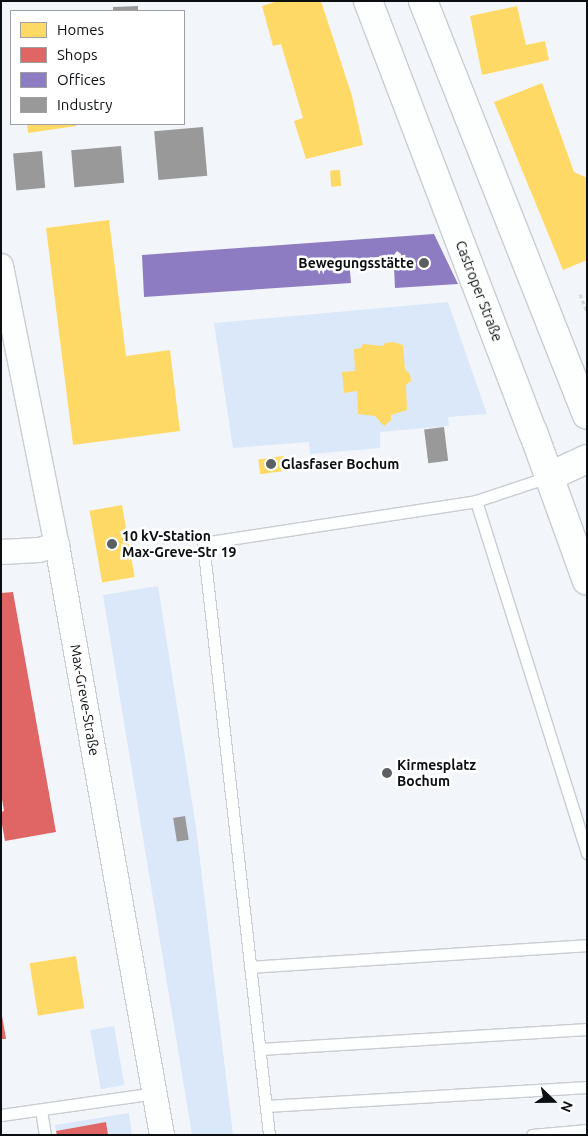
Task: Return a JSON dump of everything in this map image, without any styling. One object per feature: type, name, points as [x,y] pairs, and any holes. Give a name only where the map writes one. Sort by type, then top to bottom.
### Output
[{"type":"main road","name":"Castroper Straße","points":[[368,1],[587,581]]},
{"type":"main road","points":[[423,1],[587,415]]},
{"type":"main road","points":[[548,477],[587,459]]},
{"type":"street","name":"Max-Greve-Straße","points":[[1,266],[58,545],[162,1135]]},
{"type":"street","points":[[1,552],[39,550],[58,545]]},
{"type":"lane","points":[[269,1135],[202,543],[476,501],[548,477]]},
{"type":"lane","points":[[476,501],[587,853]]},
{"type":"lane","points":[[250,966],[587,945]]},
{"type":"lane","points":[[260,1049],[587,1029]]},
{"type":"lane","points":[[266,1106],[587,1087]]},
{"type":"lane","points":[[1,1115],[155,1093]]},
{"type":"lane","points":[[41,1110],[45,1135]]},
{"type":"lane","points":[[532,1135],[587,1130]]},
{"type":"path","points":[[580,294],[587,312]]},
{"type":"shaded area","points":[[448,302],[487,414],[448,417],[449,426],[380,432],[380,448],[310,454],[309,442],[233,448],[214,323]]},
{"type":"shaded area","points":[[158,586],[196,827],[233,1135],[192,1135],[103,595]]},
{"type":"shaded area","points":[[114,1026],[124,1085],[101,1089],[90,1030]]},
{"type":"shaded area","points":[[129,1113],[132,1135],[108,1135],[106,1122],[56,1131],[55,1125]]},
{"type":"building: Homes","points":[[278,1],[321,1],[352,96],[363,145],[306,159],[294,121],[303,118],[281,44],[273,46],[262,6]]},
{"type":"building: Homes","points":[[517,6],[526,45],[545,41],[549,60],[482,75],[470,16]]},
{"type":"building: Homes","points":[[542,83],[574,172],[587,178],[587,260],[563,270],[494,102]]},
{"type":"building: Homes","points":[[27,125],[76,125],[76,126],[28,133]]},
{"type":"building: Homes","points":[[340,170],[341,186],[331,187],[330,171]]},
{"type":"building: Homes","points":[[109,220],[126,356],[170,350],[180,431],[73,445],[46,228]]},
{"type":"building: Homes","points":[[393,342],[403,345],[405,370],[410,374],[411,381],[406,385],[407,410],[391,415],[391,420],[384,426],[375,416],[358,414],[357,391],[344,393],[342,372],[355,371],[354,349],[361,348],[363,344],[383,346],[385,343]]},
{"type":"building: Homes","name":"Glasfaser Bochum","points":[[283,456],[285,471],[260,474],[258,459]]},
{"type":"building: Homes","name":"10 kV-Station Max-Greve-Str 19","points":[[122,505],[135,577],[102,583],[90,511]]},
{"type":"building: Homes","points":[[76,956],[84,1008],[38,1016],[30,963]]},
{"type":"building: Shops","points":[[13,592],[56,832],[5,841],[1,819],[1,812],[4,811],[1,793],[1,593]]},
{"type":"building: Shops","points":[[1,1010],[6,1039],[1,1039]]},
{"type":"building: Shops","points":[[106,1122],[108,1135],[57,1135],[56,1131]]},
{"type":"building: Offices","points":[[434,234],[458,284],[395,288],[394,267],[400,267],[401,254],[397,251],[393,256],[349,259],[351,283],[144,297],[142,255]]},
{"type":"building: Industry","points":[[138,6],[138,10],[113,10],[113,7]]},
{"type":"building: Industry","points":[[203,127],[207,176],[158,180],[154,131]]},
{"type":"building: Industry","points":[[121,146],[124,183],[74,187],[71,150]]},
{"type":"building: Industry","points":[[42,151],[45,188],[16,190],[13,154]]},
{"type":"building: Industry","points":[[444,427],[448,461],[428,463],[424,429]]},
{"type":"building: Industry","points":[[185,816],[189,840],[177,842],[173,818]]},
{"type":"place","name":"Bewegungsstätte","points":[[424,263]]},
{"type":"place","name":"Glasfaser Bochum","points":[[271,464]]},
{"type":"place","name":"10 kV-Station Max-Greve-Str 19","points":[[112,544]]},
{"type":"place","name":"Kirmesplatz Bochum","points":[[387,773]]}]
